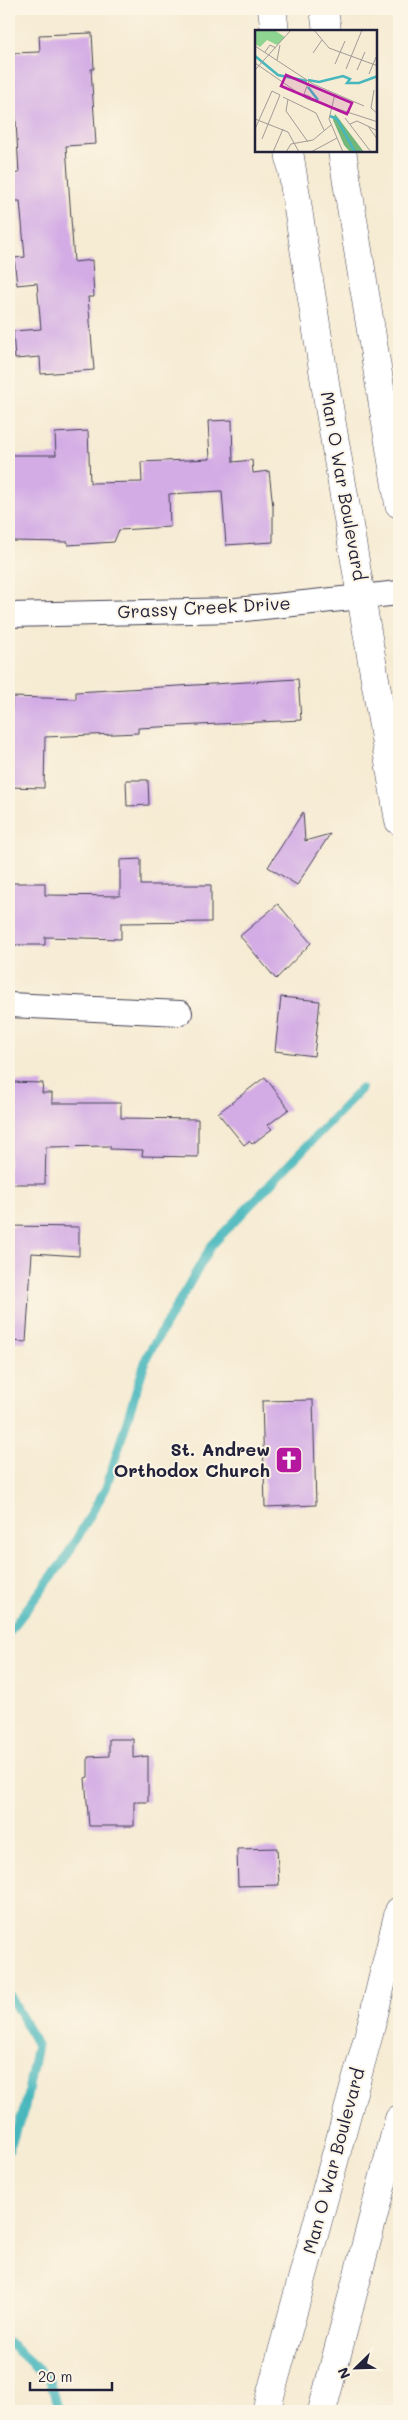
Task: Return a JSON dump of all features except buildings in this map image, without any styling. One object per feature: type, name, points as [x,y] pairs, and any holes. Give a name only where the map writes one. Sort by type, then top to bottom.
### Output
[{"type":"main road","points":[[272,9],[275,30]]},
{"type":"main road","points":[[324,9],[327,30]]},
{"type":"main road","name":"Man O War Boulevard","points":[[289,152],[326,390],[399,821]]},
{"type":"main road","points":[[342,152],[399,504]]},
{"type":"main road","name":"Man O War Boulevard","points":[[266,2411],[371,2026],[399,1911]]},
{"type":"main road","points":[[322,2411],[399,2118]]},
{"type":"street","name":"Grassy Creek Drive","points":[[9,615],[236,610],[399,592]]},
{"type":"street","points":[[9,1005],[180,1013]]},
{"type":"waterway","points":[[9,1632],[65,1559],[106,1488],[147,1356],[212,1245],[361,1089]]},
{"type":"waterway","points":[[9,1994],[37,2045],[25,2107],[9,2149]]},
{"type":"waterway","points":[[9,2343],[50,2380],[59,2411]]},
{"type":"place","name":"St. Andrew Orthodox Church","points":[[289,1460]]}]
